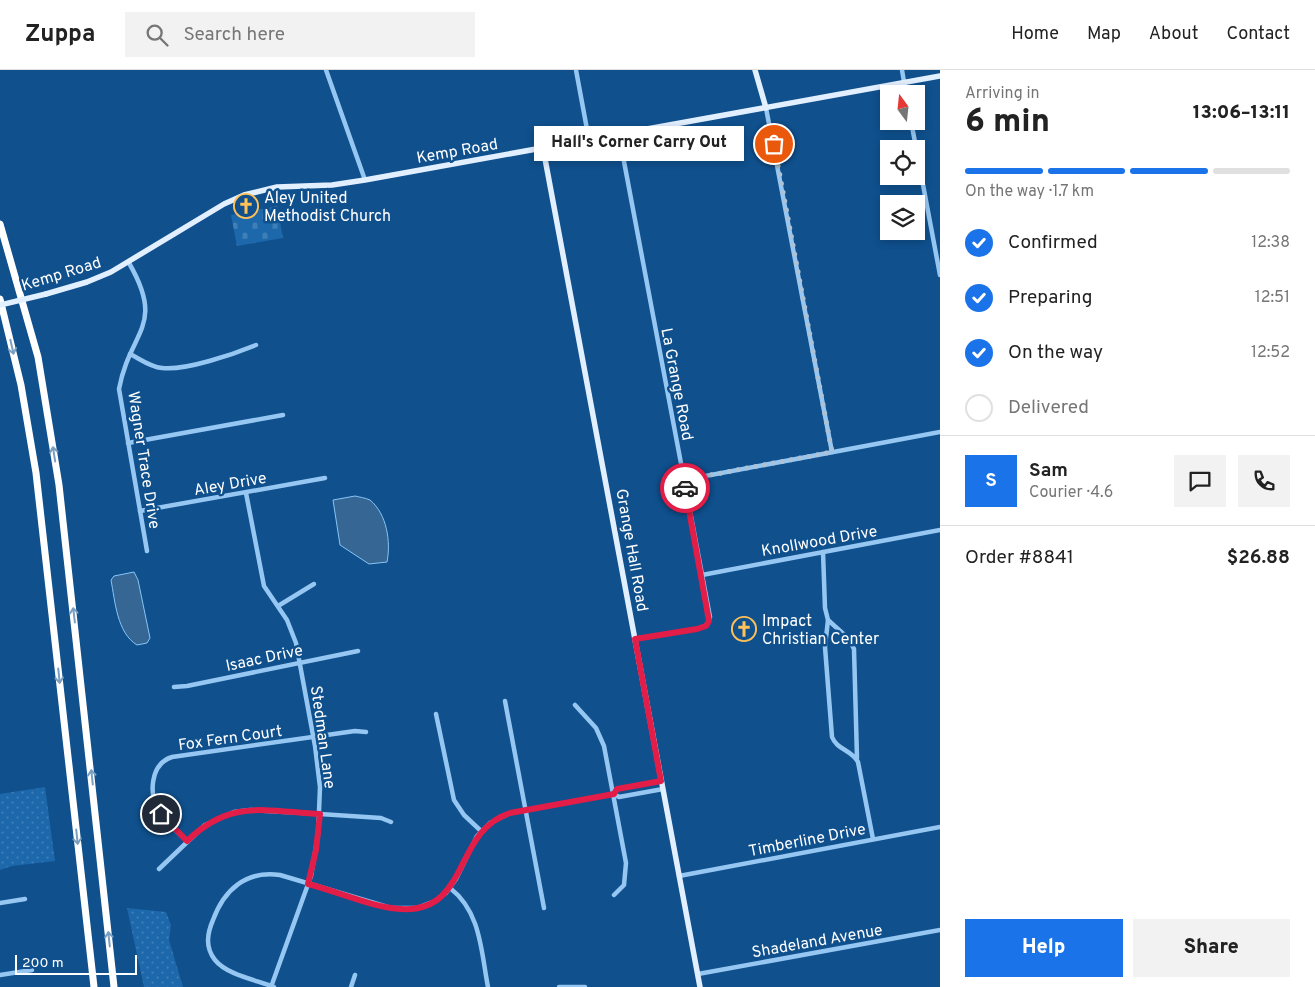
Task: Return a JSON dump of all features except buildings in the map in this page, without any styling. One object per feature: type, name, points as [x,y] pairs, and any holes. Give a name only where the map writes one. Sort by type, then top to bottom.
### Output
[{"type":"highway","points":[[0,224],[38,357],[59,485],[114,987]]},
{"type":"highway","points":[[0,299],[20,385],[36,472],[94,987]]},
{"type":"main road","points":[[755,70],[766,108]]},
{"type":"main road","name":"Kemp Road","points":[[0,305],[87,282],[129,263],[224,204],[244,195],[277,187],[332,185],[365,180],[940,76]]},
{"type":"main road","name":"Grange Hall Road","points":[[543,148],[700,987]]},
{"type":"street","points":[[326,70],[365,180]]},
{"type":"street","points":[[576,70],[590,140]]},
{"type":"street","points":[[902,70],[904,83]]},
{"type":"street","points":[[766,108],[832,452]]},
{"type":"street","points":[[913,130],[940,275]]},
{"type":"street","name":"La Grange Road","points":[[619,135],[710,617],[707,624],[697,629],[635,639]]},
{"type":"street","name":"Wagner Trace Drive","points":[[129,263],[143,290],[146,312],[140,335],[122,373],[119,389],[148,551]]},
{"type":"street","points":[[130,354],[154,366],[170,369],[229,357],[256,345]]},
{"type":"street","points":[[128,443],[283,415]]},
{"type":"street","points":[[684,480],[940,432]]},
{"type":"street","name":"Aley Drive","points":[[140,511],[325,478]]},
{"type":"street","name":"Stedman Lane","points":[[246,493],[264,586],[293,632],[314,738],[319,777],[320,814],[316,850],[308,884],[272,987]]},
{"type":"street","name":"Knollwood Drive","points":[[702,574],[940,530]]},
{"type":"street","points":[[823,552],[825,608],[828,620],[824,647],[832,737],[835,744],[854,756],[858,762]]},
{"type":"street","points":[[278,606],[314,584]]},
{"type":"street","points":[[828,620],[849,639],[853,646],[858,762],[873,839]]},
{"type":"street","name":"Isaac Drive","points":[[174,687],[187,686],[358,651]]},
{"type":"street","points":[[505,701],[544,908]]},
{"type":"street","points":[[575,705],[596,728],[603,741],[614,794],[626,866],[624,885],[614,895]]},
{"type":"street","points":[[436,714],[454,800],[464,815],[481,831]]},
{"type":"street","name":"Fox Fern Court","points":[[187,841],[161,814],[157,806],[153,776],[162,762],[172,758],[355,731],[366,732]]},
{"type":"street","points":[[614,794],[617,789],[661,781]]},
{"type":"street","points":[[272,987],[219,964],[209,948],[210,928],[224,896],[236,885],[250,877],[272,874],[403,910],[427,905],[450,888],[481,831],[500,817],[526,810],[614,794],[618,797],[663,789]]},
{"type":"street","points":[[158,868],[209,822],[234,812],[250,810],[320,814],[381,818],[391,822]]},
{"type":"street","name":"Timberline Drive","points":[[678,876],[940,828]]},
{"type":"street","points":[[450,888],[465,901],[475,918],[488,987]]},
{"type":"street","points":[[0,903],[25,898]]},
{"type":"street","name":"Shadeland Avenue","points":[[698,974],[940,930]]},
{"type":"street","points":[[0,975],[32,970]]},
{"type":"street","points":[[350,987],[355,975]]},
{"type":"street","points":[[559,987],[585,987]]},
{"type":"green space","points":[[277,206],[283,238],[237,246],[231,215]]},
{"type":"green space","points":[[45,787],[55,861],[12,866],[0,870],[0,794]]},
{"type":"green space","points":[[127,908],[166,912],[171,925],[169,940],[183,987],[144,987]]},
{"type":"shaded area","points":[[355,496],[370,500],[384,520],[388,537],[387,562],[369,564],[340,545],[333,500]]},
{"type":"shaded area","points":[[134,572],[138,580],[150,638],[147,643],[137,645],[130,640],[121,625],[111,580],[114,576]]},
{"type":"way so far","points":[[685,488],[684,480],[832,452],[774,144]]},
{"type":"place","name":"Hall's Corner Carry Out","points":[[774,144]]},
{"type":"place","name":"Aley United Methodist Church","points":[[246,206]]},
{"type":"place","name":"Impact Christian Center","points":[[744,629]]},
{"type":"route","points":[[161,814],[187,841],[209,822],[234,812],[250,810],[320,814],[316,850],[308,884],[403,910],[427,905],[446,893],[456,879],[477,836],[485,827],[500,817],[510,813],[614,794],[617,789],[661,781],[635,639],[697,629],[706,626],[709,621],[710,617],[685,488]]}]
